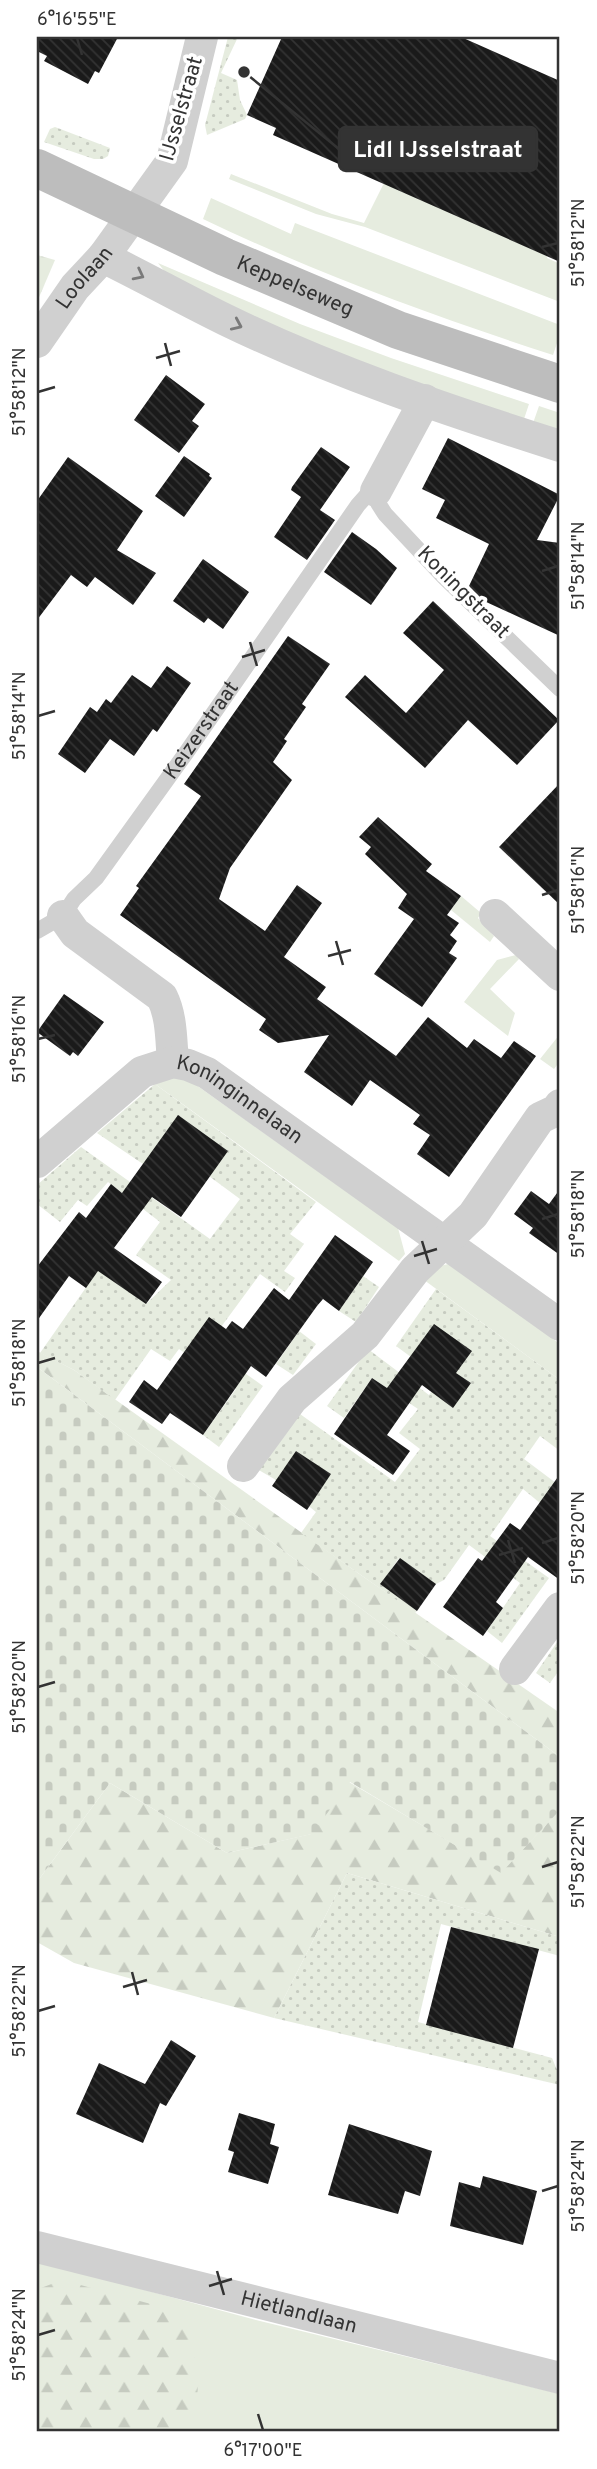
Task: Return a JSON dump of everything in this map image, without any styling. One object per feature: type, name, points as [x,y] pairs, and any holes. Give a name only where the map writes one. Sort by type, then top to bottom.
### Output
[{"type":"main road","name":"Keppelseweg","points":[[37,168],[279,281],[398,330],[560,384]]},
{"type":"street","name":"IJsselstraat","points":[[134,214],[172,161],[202,37]]},
{"type":"street","name":"Loolaan","points":[[37,342],[75,287],[103,257],[134,214]]},
{"type":"street","points":[[103,257],[227,320],[363,378],[560,446]]},
{"type":"street","name":"Keizerstraat","points":[[376,491],[425,400]]},
{"type":"street","points":[[495,915],[560,975]]},
{"type":"street","name":"Keizerstraat","points":[[50,923],[75,933],[155,989],[167,1007],[173,1062]]},
{"type":"street","name":"Koninginnelaan","points":[[37,1162],[142,1072],[173,1062],[188,1065],[207,1073],[560,1325]]},
{"type":"street","points":[[243,1466],[292,1399],[365,1335],[415,1270],[473,1214],[540,1118],[557,1110],[560,1105]]},
{"type":"street","points":[[515,1669],[560,1608]]},
{"type":"street","name":"Hietlandlaan","points":[[37,2247],[560,2378]]},
{"type":"lane","name":"Koningstraat","points":[[376,491],[378,503],[385,514],[444,578],[560,689]]},
{"type":"lane","name":"Keizerstraat","points":[[50,923],[96,878],[358,505],[366,496],[376,491]]},
{"type":"green space","points":[[228,37],[238,37],[221,73],[237,80],[240,100],[247,115],[245,119],[207,135],[205,125]]},
{"type":"green space","points":[[55,127],[110,148],[108,156],[94,159],[44,142],[50,129]]},
{"type":"green space","points":[[231,174],[332,214],[364,223],[384,183],[560,264],[560,302],[365,227],[316,214],[229,179]]},
{"type":"green space","points":[[211,198],[291,234],[295,223],[560,325],[553,355],[375,293],[246,239],[203,219]]},
{"type":"green space","points":[[37,255],[55,260],[37,302]]},
{"type":"green space","points":[[158,263],[300,324],[529,404],[523,422],[370,367],[231,308],[165,272]]},
{"type":"green space","points":[[539,406],[560,413],[560,435],[532,426]]},
{"type":"green space","points":[[461,896],[481,913],[478,918],[494,936],[490,942],[451,910]]},
{"type":"green space","points":[[516,955],[519,959],[490,989],[515,1013],[508,1036],[464,1002],[497,960]]},
{"type":"green space","points":[[560,1034],[560,1061],[554,1069],[540,1059]]},
{"type":"green space","points":[[174,1076],[192,1082],[398,1228],[405,1254],[399,1261],[155,1084]]},
{"type":"green space","points":[[155,1084],[316,1202],[290,1234],[304,1244],[284,1271],[295,1278],[285,1292],[260,1274],[207,1346],[263,1386],[219,1447],[203,1435],[236,1389],[179,1349],[170,1361],[151,1349],[115,1400],[74,1370],[40,1353],[99,1269],[146,1304],[171,1280],[136,1255],[160,1222],[108,1182],[87,1206],[78,1200],[60,1222],[37,1204],[37,1185],[81,1147],[210,1239],[240,1199],[198,1168],[143,1164],[97,1133]]},
{"type":"green space","points":[[448,1264],[560,1344],[560,1380],[420,1277],[424,1270]]},
{"type":"green space","points":[[363,1276],[379,1287],[356,1322],[339,1311]]},
{"type":"green space","points":[[436,1289],[560,1380],[560,1451],[540,1436],[524,1459],[560,1486],[560,1558],[540,1503],[523,1489],[490,1536],[549,1578],[502,1643],[487,1631],[520,1583],[469,1545],[444,1580],[436,1584],[399,1558],[381,1584],[417,1611],[415,1613],[301,1533],[316,1512],[276,1480],[257,1469],[300,1414],[395,1482],[420,1449],[399,1433],[418,1409],[372,1378],[344,1418],[327,1406],[368,1349],[429,1395],[441,1379],[396,1346]]},
{"type":"green space","points":[[299,1331],[316,1344],[293,1375],[276,1364]]},
{"type":"green space","points":[[37,1351],[74,1370],[560,1713],[560,1757],[37,1367]]},
{"type":"green space","points":[[37,1367],[560,1757],[560,1810],[501,1873],[350,1782],[312,1834],[227,1853],[110,1783],[37,1882]]},
{"type":"green space","points":[[560,1638],[560,1669],[550,1683],[536,1673]]},
{"type":"green space","points":[[349,1782],[501,1872],[560,1810],[560,1937],[347,1873],[274,2018],[74,1963],[37,1942],[37,1882],[110,1783],[227,1853],[311,1834]]},
{"type":"green space","points":[[347,1873],[560,1937],[560,1956],[441,1924],[418,2022],[552,2058],[560,2077],[560,2085],[274,2018]]},
{"type":"green space","points":[[37,2261],[260,2321],[560,2394],[560,2432],[37,2432]]},
{"type":"green space","points":[[62,2280],[173,2310],[189,2326],[199,2378],[191,2432],[37,2432],[37,2293],[41,2288]]},
{"type":"building","points":[[37,37],[118,37],[99,73],[95,71],[88,84],[44,61],[47,56],[37,51]]},
{"type":"building","points":[[282,37],[461,37],[560,81],[560,262],[273,135],[276,128],[247,115]]},
{"type":"building","points":[[166,375],[205,404],[192,421],[199,426],[179,453],[134,420]]},
{"type":"building","points":[[448,438],[560,495],[537,540],[560,543],[560,636],[484,601],[469,586],[489,544],[436,518],[445,500],[422,489]]},
{"type":"building","points":[[321,447],[350,467],[320,510],[335,520],[307,560],[274,537],[301,497],[291,490],[292,487]]},
{"type":"building","points":[[184,456],[212,478],[184,517],[155,496]]},
{"type":"building","points":[[68,457],[143,511],[117,550],[156,573],[133,605],[95,577],[87,587],[71,575],[37,620],[37,501]]},
{"type":"building","points":[[352,532],[397,568],[371,605],[324,572]]},
{"type":"building","points":[[203,559],[249,592],[223,629],[208,618],[204,623],[173,601]]},
{"type":"building","points":[[433,601],[559,720],[517,765],[468,720],[425,768],[345,697],[365,675],[406,713],[444,670],[403,633]]},
{"type":"building","points":[[288,636],[330,664],[302,704],[306,707],[284,739],[287,741],[273,762],[292,780],[230,868],[219,899],[265,931],[297,885],[322,903],[284,957],[326,987],[317,999],[396,1056],[428,1017],[467,1048],[474,1039],[501,1058],[514,1041],[536,1056],[449,1177],[417,1154],[430,1135],[413,1124],[420,1115],[370,1080],[352,1106],[304,1072],[329,1035],[278,1043],[259,1030],[266,1019],[120,915],[139,888],[136,886],[201,796],[184,784]]},
{"type":"building","points":[[167,666],[191,683],[157,732],[153,729],[134,756],[110,739],[85,773],[58,754],[90,707],[97,712],[106,699],[111,703],[132,675],[151,688]]},
{"type":"building","points":[[560,783],[560,905],[499,847]]},
{"type":"building","points":[[378,817],[432,864],[426,871],[461,896],[447,915],[459,923],[450,935],[457,941],[449,953],[457,958],[422,1007],[374,974],[414,919],[398,908],[407,894],[365,854],[371,847],[359,837]]},
{"type":"building","points":[[64,994],[104,1022],[78,1056],[73,1052],[70,1056],[37,1032]]},
{"type":"building","points":[[178,1115],[228,1151],[181,1217],[152,1197],[114,1248],[162,1282],[146,1304],[98,1271],[86,1288],[69,1276],[37,1321],[37,1267],[79,1212],[86,1218],[111,1184],[122,1193]]},
{"type":"building","points":[[560,1189],[560,1255],[529,1233],[533,1228],[514,1214],[531,1191],[549,1204]]},
{"type":"building","points":[[335,1235],[373,1262],[339,1311],[323,1299],[266,1377],[251,1366],[203,1435],[170,1413],[162,1424],[129,1402],[144,1380],[157,1390],[209,1317],[226,1329],[232,1321],[243,1329],[274,1288],[289,1300]]},
{"type":"building","points":[[434,1324],[472,1351],[456,1373],[471,1383],[453,1408],[422,1385],[387,1435],[410,1451],[393,1475],[334,1434],[372,1378],[387,1388]]},
{"type":"building","points":[[296,1451],[331,1474],[307,1510],[272,1486]]},
{"type":"building","points":[[560,1474],[560,1580],[528,1557],[496,1602],[503,1608],[483,1636],[443,1607],[478,1558],[482,1561],[510,1523],[520,1530]]},
{"type":"building","points":[[400,1558],[436,1584],[417,1611],[380,1584]]},
{"type":"building","points":[[451,1927],[539,1949],[513,2048],[426,2025]]},
{"type":"building","points":[[171,2040],[196,2056],[166,2106],[160,2103],[143,2143],[76,2114],[99,2063],[145,2084]]},
{"type":"building","points":[[239,2113],[275,2124],[270,2144],[279,2147],[268,2184],[228,2172],[234,2152],[228,2150]]},
{"type":"building","points":[[349,2124],[432,2151],[420,2196],[405,2191],[398,2214],[328,2195]]},
{"type":"building","points":[[483,2176],[537,2191],[523,2245],[450,2226],[459,2182],[480,2188]]},
{"type":"place","name":"Lidl IJsselstraat","points":[[244,72]]}]
